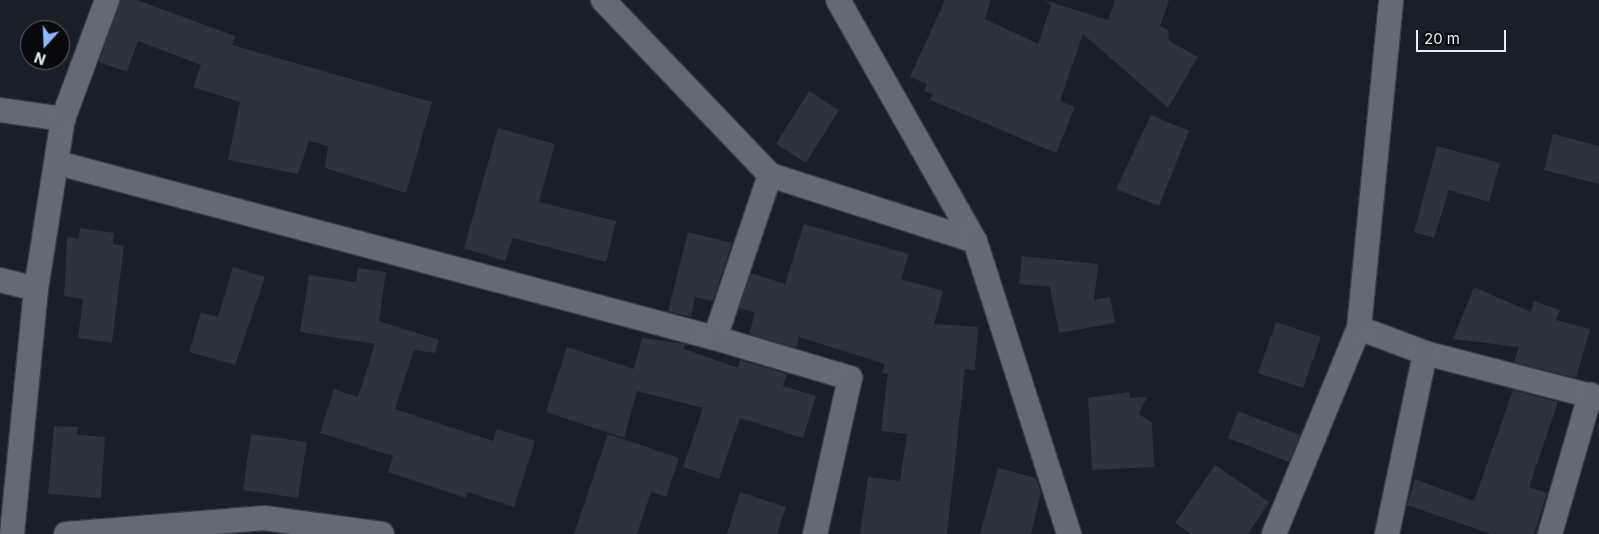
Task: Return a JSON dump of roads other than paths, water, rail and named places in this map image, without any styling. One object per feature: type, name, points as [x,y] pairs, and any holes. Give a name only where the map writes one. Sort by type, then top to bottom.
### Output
[{"type":"street","points":[[12,534],[36,289],[58,163],[63,119],[107,0]]},
{"type":"street","points":[[603,0],[770,175],[975,241]]},
{"type":"street","points":[[838,0],[975,241],[1069,534]]},
{"type":"street","points":[[1274,534],[1359,328],[1391,0]]},
{"type":"street","points":[[0,110],[63,119]]},
{"type":"street","points":[[58,163],[715,338],[850,378],[815,534]]},
{"type":"street","points":[[715,338],[770,175]]},
{"type":"street","points":[[0,280],[36,289]]},
{"type":"street","points":[[1359,328],[1425,353],[1594,397],[1550,534]]},
{"type":"street","points":[[1388,534],[1425,353]]},
{"type":"street","points":[[66,534],[264,518],[382,534]]}]
